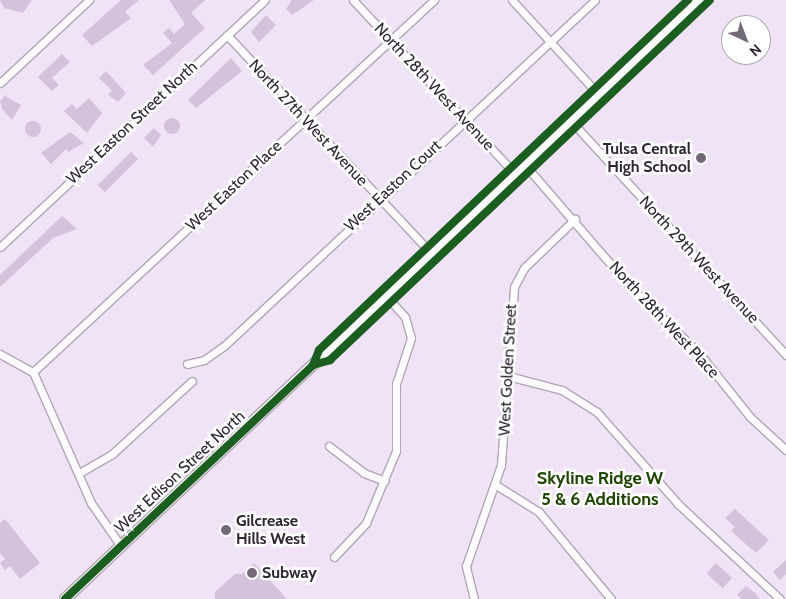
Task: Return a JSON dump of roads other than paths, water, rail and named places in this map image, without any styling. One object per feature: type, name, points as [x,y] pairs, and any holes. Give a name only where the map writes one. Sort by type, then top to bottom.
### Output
[{"type":"main road","name":"West Edison Street North","points":[[65,599],[699,0]]},
{"type":"street","points":[[0,83],[89,0]]},
{"type":"street","name":"West Easton Street North","points":[[0,247],[265,0]]},
{"type":"street","name":"North 28th West Avenue","points":[[353,0],[515,174]]},
{"type":"street","name":"West Easton Place","points":[[33,372],[434,0]]},
{"type":"street","points":[[512,0],[599,95]]},
{"type":"street","name":"West Easton Court","points":[[187,364],[204,360],[224,346],[549,40],[595,0]]},
{"type":"street","name":"North 27th West Avenue","points":[[227,35],[304,120],[431,253]]},
{"type":"street","name":"North 29th West Avenue","points":[[571,121],[786,355]]},
{"type":"street","name":"North 28th West Place","points":[[524,165],[574,219],[638,295],[699,353],[750,416],[786,450]]},
{"type":"street","name":"West Golden Street","points":[[474,599],[467,577],[468,556],[496,485],[503,453],[514,288],[524,268],[574,219]]},
{"type":"street","points":[[334,557],[366,522],[386,481],[398,438],[396,384],[411,338],[409,324],[386,296]]},
{"type":"street","points":[[0,354],[33,372],[81,472],[91,503],[121,546]]},
{"type":"street","points":[[508,376],[547,384],[590,406],[678,504],[780,599]]},
{"type":"street","points":[[81,472],[112,454],[192,381]]},
{"type":"street","points":[[329,446],[364,473],[386,481]]},
{"type":"street","points":[[496,485],[539,512],[611,599]]},
{"type":"place","name":"Tulsa Central High School","points":[[701,158]]},
{"type":"place","name":"Gilcrease Hills West","points":[[226,530]]},
{"type":"place","name":"Subway","points":[[252,573]]},
{"type":"district","name":"Skyline Ridge W 5 & 6 Additions","points":[[600,489]]}]
